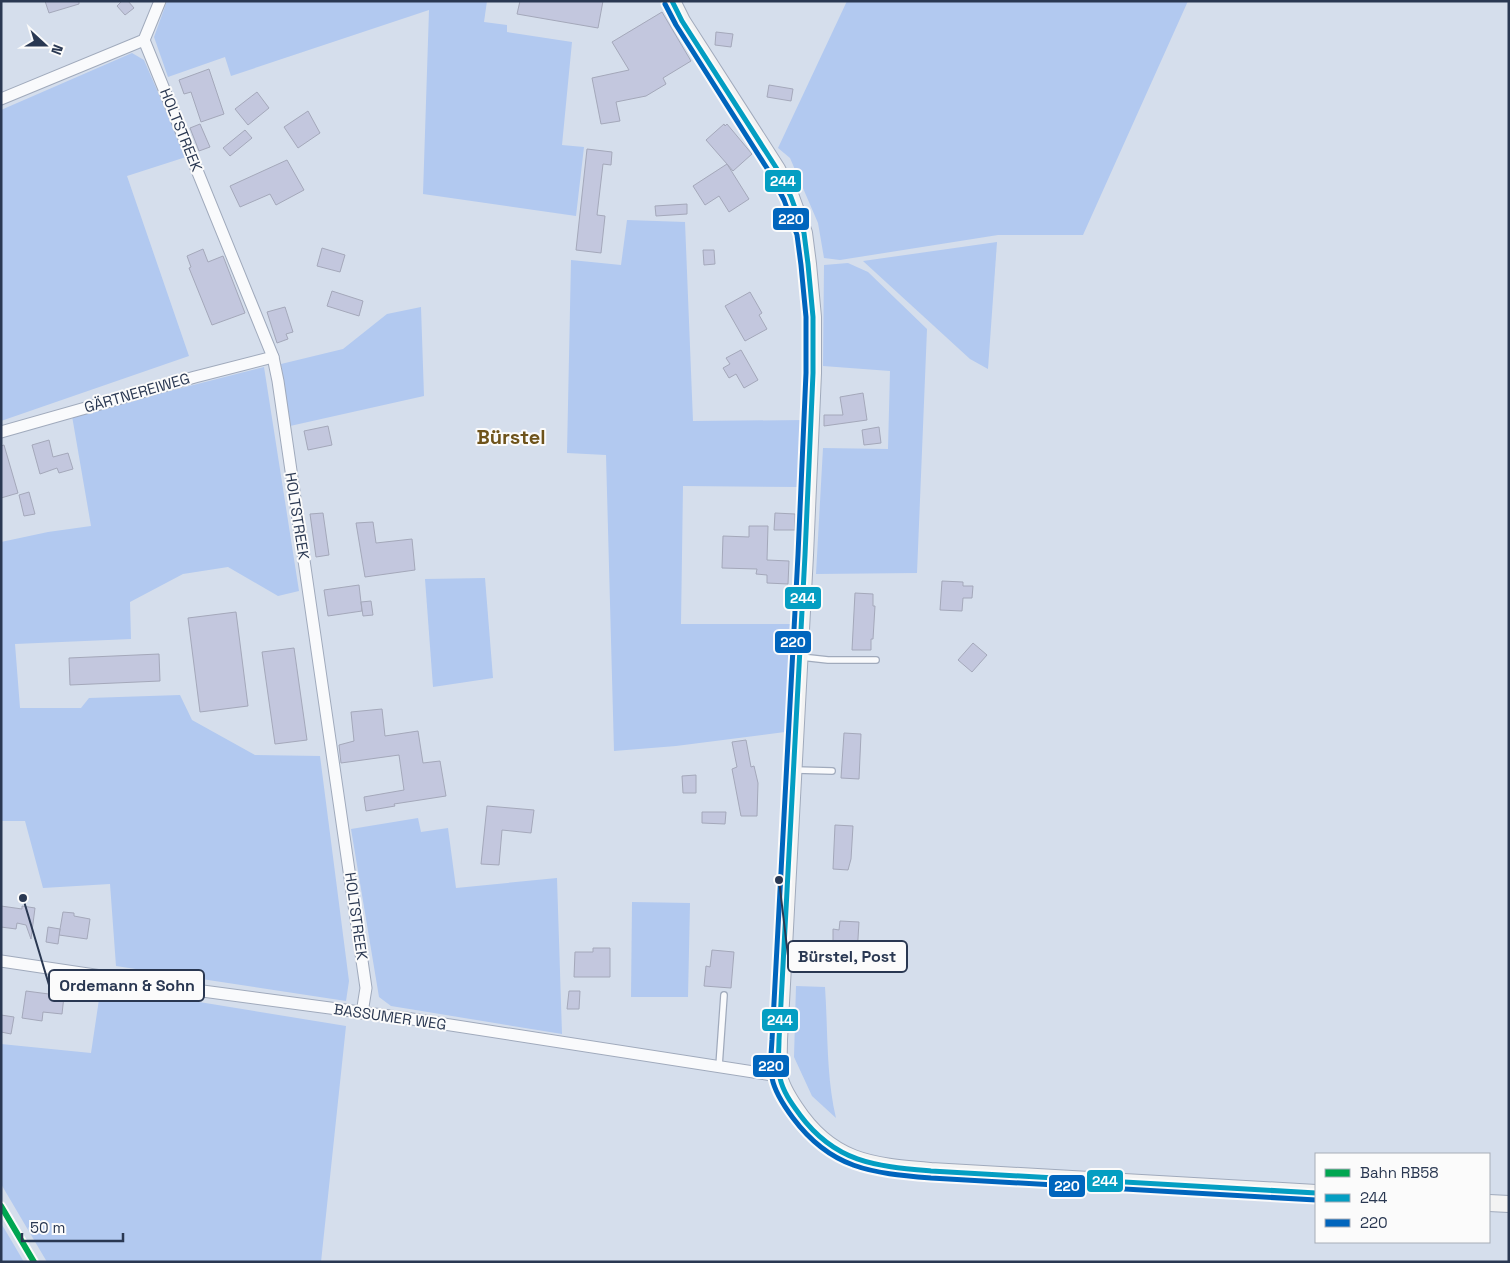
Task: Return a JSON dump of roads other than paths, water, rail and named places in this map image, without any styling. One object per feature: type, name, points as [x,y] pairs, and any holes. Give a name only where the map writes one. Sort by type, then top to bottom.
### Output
[{"type":"street","points":[[1,99],[144,40],[160,1]]},
{"type":"street","points":[[672,1],[682,21],[776,169],[791,197],[804,233],[813,317],[813,366],[805,555],[779,1040],[779,1076],[790,1100],[804,1122],[836,1151],[880,1167],[1315,1193]]},
{"type":"street","name":"HOLTSTREEK","points":[[144,40],[273,357],[366,988],[362,1013]]},
{"type":"street","name":"GÄRTNEREIWEG","points":[[1,432],[273,357]]},
{"type":"street","name":"BASSUMER WEG","points":[[1,961],[195,990],[412,1019],[779,1076]]},
{"type":"street","points":[[1490,1203],[1509,1204]]},
{"type":"lane","points":[[799,657],[828,660],[876,660]]},
{"type":"lane","points":[[794,770],[832,771]]},
{"type":"lane","points":[[719,1066],[724,995]]},
{"type":"rail line","name":"RB58","points":[[1,1206],[34,1262]]},
{"type":"place","name":"Bürstel, Post","points":[[779,880]]},
{"type":"place","name":"Ordemann & Sohn","points":[[23,898]]},
{"type":"district","name":"Bürstel","points":[[511,437]]}]
